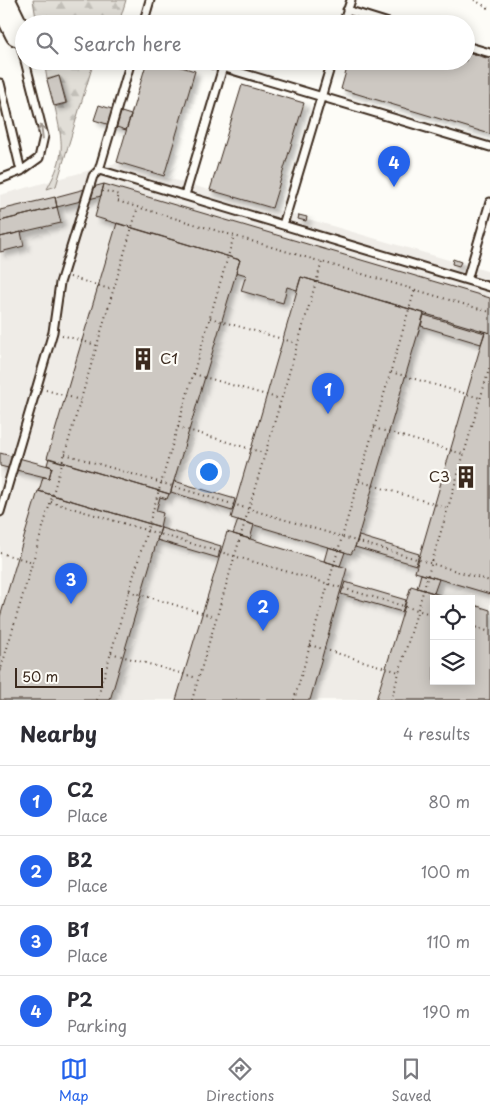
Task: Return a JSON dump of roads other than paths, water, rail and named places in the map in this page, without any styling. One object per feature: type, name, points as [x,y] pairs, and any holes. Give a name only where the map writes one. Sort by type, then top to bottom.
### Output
[{"type":"highway","points":[[2,0],[15,31]]},
{"type":"lane","points":[[146,15],[150,0]]},
{"type":"lane","points":[[347,15],[351,0]]},
{"type":"lane","points":[[348,10],[364,15]]},
{"type":"lane","points":[[475,49],[490,53]]},
{"type":"lane","points":[[0,179],[21,171],[39,158],[44,136],[27,70]]},
{"type":"lane","points":[[0,512],[53,332],[63,275],[92,176],[99,170],[129,70]]},
{"type":"lane","points":[[185,195],[222,70]]},
{"type":"lane","points":[[230,70],[490,147]]},
{"type":"lane","points":[[283,225],[330,70]]},
{"type":"lane","points":[[0,83],[21,171]]},
{"type":"lane","points":[[99,170],[490,287]]},
{"type":"lane","points":[[467,280],[490,202]]},
{"type":"place","name":"P2","points":[[394,187]]},
{"type":"place","name":"C1","points":[[143,359]]},
{"type":"place","name":"C2","points":[[328,414]]},
{"type":"place","name":"C3","points":[[466,477]]},
{"type":"place","name":"B1","points":[[71,604]]},
{"type":"place","name":"B2","points":[[263,631]]}]
